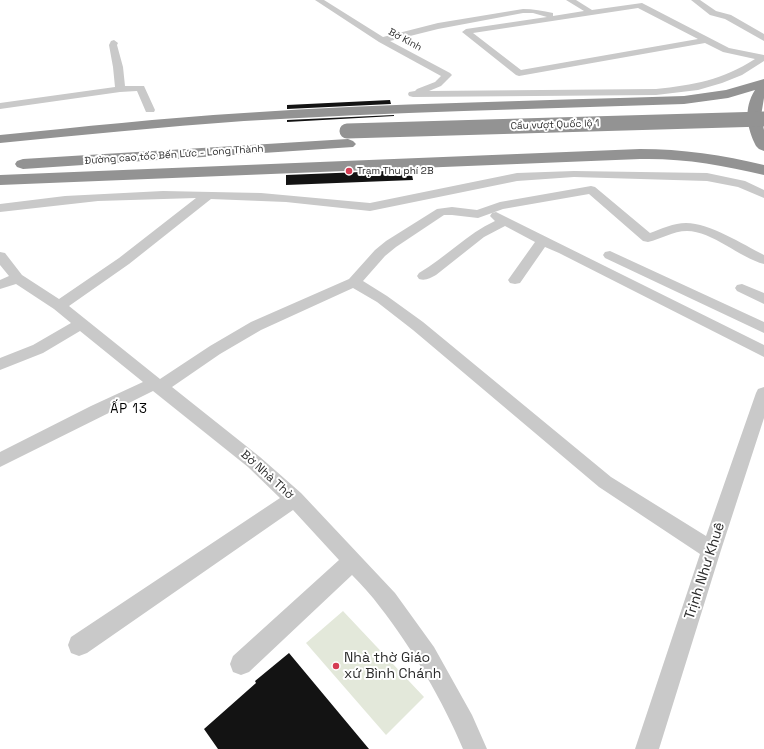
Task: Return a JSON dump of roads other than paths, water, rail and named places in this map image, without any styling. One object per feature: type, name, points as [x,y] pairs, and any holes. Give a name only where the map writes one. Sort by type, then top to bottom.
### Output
[{"type":"highway","points":[[0,139],[244,117],[415,109],[684,100],[728,94],[764,83]]},
{"type":"highway","points":[[764,86],[755,100],[753,115],[756,131],[764,146]]},
{"type":"highway","name":"Cầu vượt Quốc lộ 1","points":[[347,137],[764,119]]},
{"type":"highway","name":"Cầu vượt Quốc lộ 1","points":[[347,137],[764,132]]},
{"type":"highway","name":"Đường cao tốc Bến Lức - Long Thành","points":[[0,152],[347,137]]},
{"type":"highway","name":"Đường cao tốc Bến Lức - Long Thành","points":[[0,166],[347,137]]},
{"type":"highway","points":[[0,180],[640,154],[671,154],[703,157],[764,170]]},
{"type":"street","name":"Bờ Kinh","points":[[319,0],[382,40],[447,75],[438,84],[412,94],[656,92],[694,88],[713,83],[739,73],[763,58]]},
{"type":"street","points":[[570,0],[588,10]]},
{"type":"street","points":[[382,40],[438,26],[526,11],[555,16],[638,0]]},
{"type":"street","points":[[695,0],[714,13],[728,17],[764,38]]},
{"type":"street","points":[[705,40],[519,73],[466,32],[639,4],[726,50],[763,58]]},
{"type":"street","points":[[114,43],[113,45],[118,67],[120,89]]},
{"type":"street","points":[[0,106],[120,89],[141,88],[150,110]]},
{"type":"street","points":[[0,208],[41,201],[149,194],[260,197],[311,201],[354,207],[370,207],[517,177],[605,174],[707,177],[741,184],[764,194]]},
{"type":"street","points":[[0,460],[97,410],[158,385],[256,326],[288,310],[354,282],[380,253],[391,244],[441,212],[452,211],[474,215],[500,206],[591,190],[648,238],[682,227],[690,227],[764,260]]},
{"type":"street","points":[[59,306],[124,262],[208,196]]},
{"type":"street","points":[[486,212],[764,352]]},
{"type":"street","points":[[424,276],[439,268],[447,259],[481,233],[504,221]]},
{"type":"street","points":[[515,280],[542,241]]},
{"type":"street","points":[[610,255],[764,328]]},
{"type":"street","name":"Bờ Nhà Thờ","points":[[0,256],[17,278],[59,306],[82,324],[254,462],[294,499],[388,600],[426,655],[464,723],[475,749]]},
{"type":"street","points":[[0,285],[17,278]]},
{"type":"street","points":[[354,282],[382,299],[418,326],[605,482],[711,550]]},
{"type":"street","points":[[742,288],[764,299]]},
{"type":"street","points":[[0,364],[38,349],[82,324]]},
{"type":"street","name":"Trịnh Như Khuê","points":[[647,749],[711,550],[764,393]]},
{"type":"street","points":[[80,645],[294,499]]},
{"type":"street","points":[[241,664],[353,561]]},
{"type":"place","name":"Trạm Thu phí 2B","points":[[349,171]]},
{"type":"place","name":"Nhà thờ Giáo xứ Bình Chánh","points":[[336,666]]},
{"type":"district","name":"ẤP 13","points":[[129,409]]}]
